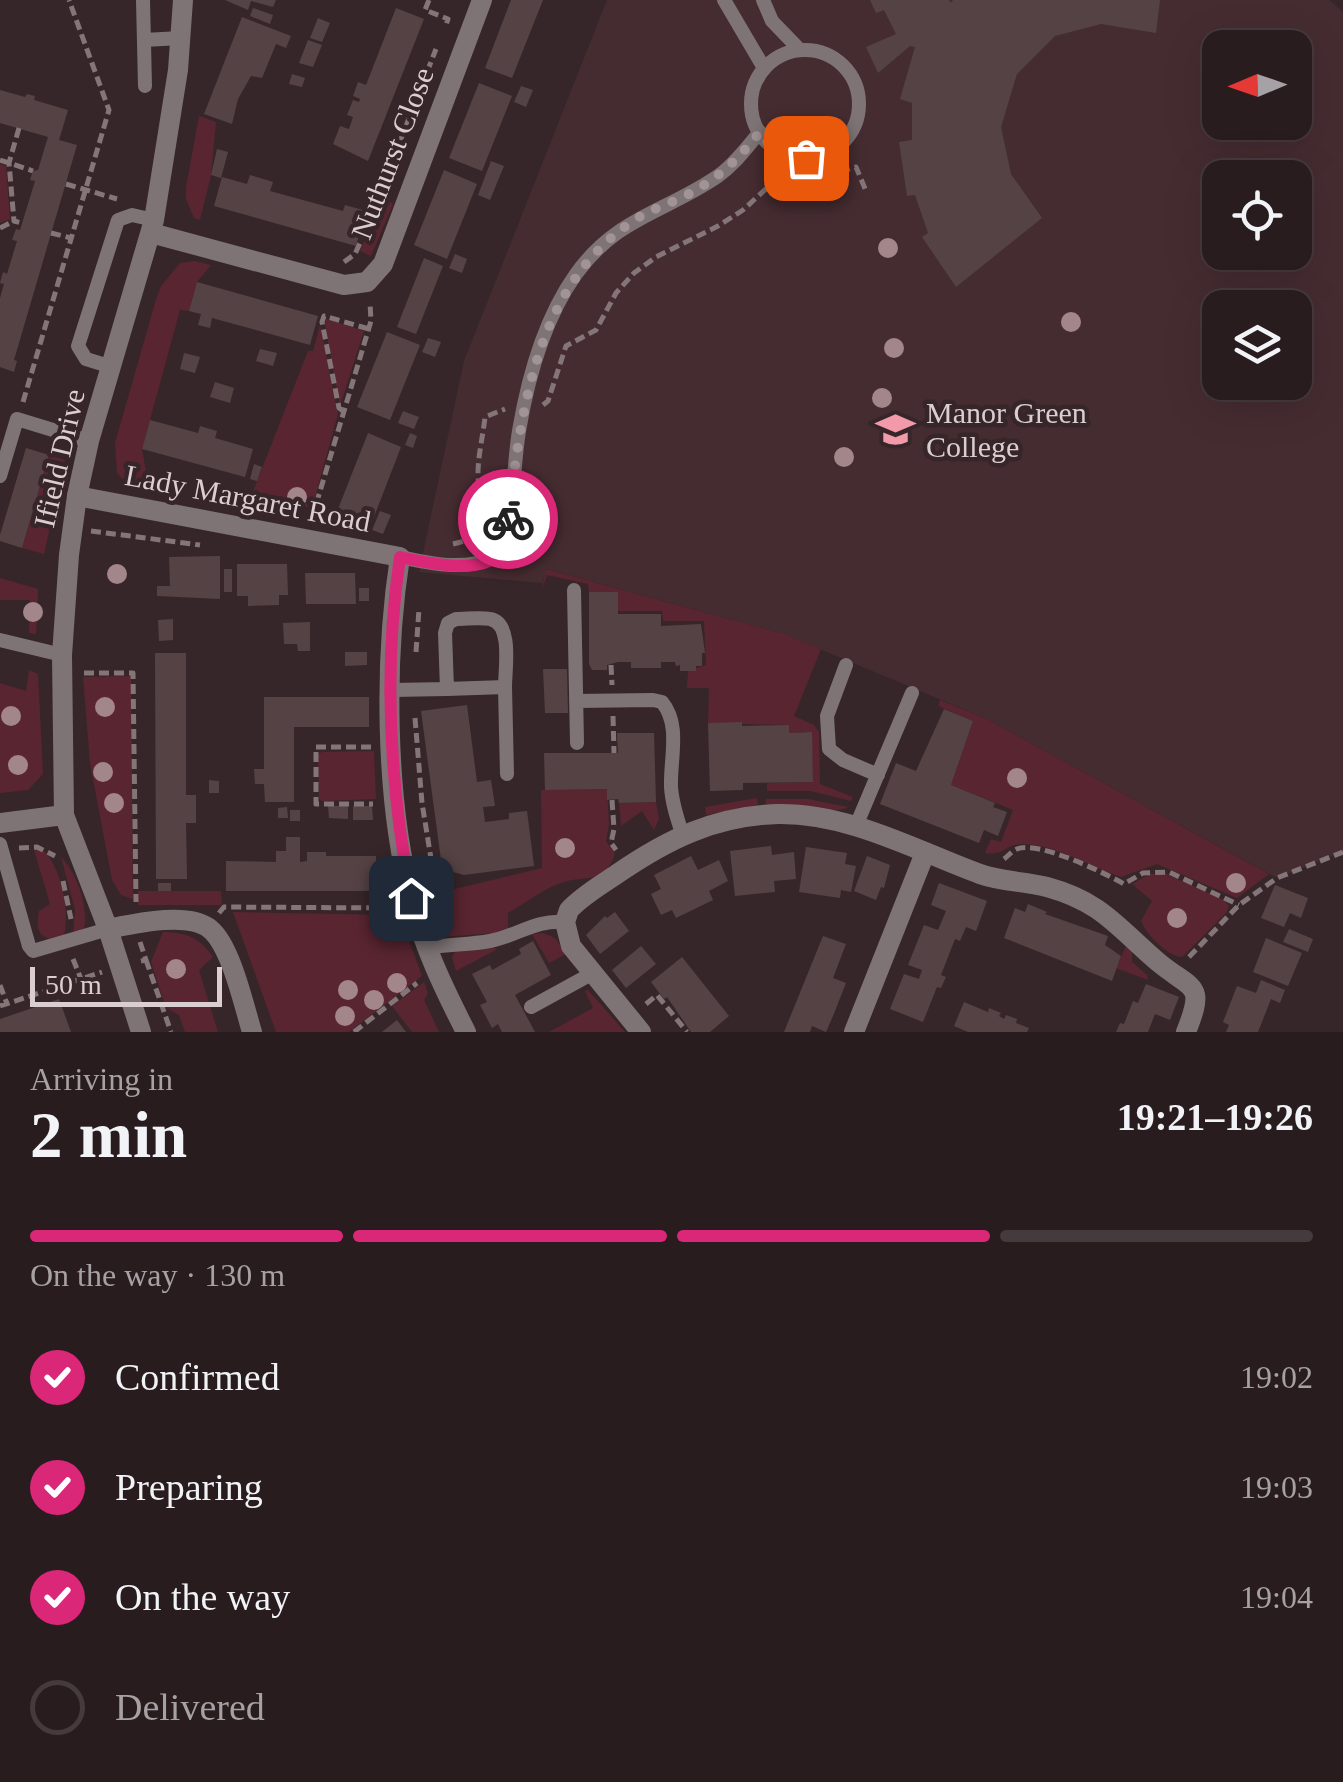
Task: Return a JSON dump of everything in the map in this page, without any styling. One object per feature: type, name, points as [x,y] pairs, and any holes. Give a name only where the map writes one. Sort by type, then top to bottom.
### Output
[{"type":"street","name":"Ifield Drive","points":[[141,1032],[108,930],[64,815],[62,665],[77,496],[154,221],[171,128],[183,0]]},
{"type":"street","name":"Nuthurst Close","points":[[154,221],[344,285],[368,282],[383,264],[482,0]]},
{"type":"street","name":"Lady Margaret Road","points":[[77,496],[316,534],[400,557],[393,625],[392,747],[396,804],[411,898],[426,948],[466,1032]]},
{"type":"street","points":[[635,1024],[572,946],[565,922],[569,910],[628,866],[682,834],[747,816],[777,814],[828,818],[856,826],[985,876],[1046,886],[1092,904],[1116,920],[1196,992],[1197,1004],[1186,1032]]},
{"type":"street","points":[[0,823],[64,815]]},
{"type":"street","points":[[879,1032],[856,1028],[925,854]]},
{"type":"street","points":[[108,930],[180,921],[208,928],[220,942],[252,1032]]},
{"type":"lane","points":[[143,0],[145,86]]},
{"type":"lane","points":[[724,0],[764,68]]},
{"type":"lane","points":[[763,0],[772,21],[800,50]]},
{"type":"lane","points":[[144,40],[181,38]]},
{"type":"lane","points":[[800,50],[822,52],[841,63],[854,80],[860,101],[856,122],[845,141],[827,154],[806,158],[785,154],[764,140],[753,119],[752,92],[764,68],[780,56],[800,50]]},
{"type":"lane","points":[[400,557],[458,566],[495,557],[507,526],[524,408],[550,323],[575,276],[598,248],[638,218],[722,174],[760,132]]},
{"type":"lane","points":[[112,367],[86,358],[78,346],[118,220],[132,215],[154,221]]},
{"type":"lane","points":[[0,476],[18,419],[90,441]]},
{"type":"lane","points":[[574,590],[577,744]]},
{"type":"lane","points":[[446,689],[448,623],[456,619],[493,619],[500,624],[505,632],[507,774]]},
{"type":"lane","points":[[0,640],[62,665]]},
{"type":"lane","points":[[846,664],[827,716],[829,748],[843,760],[878,775]]},
{"type":"lane","points":[[392,690],[505,686]]},
{"type":"lane","points":[[856,826],[912,693]]},
{"type":"lane","points":[[576,701],[653,700],[662,702],[670,711],[671,788],[682,834]]},
{"type":"lane","points":[[1,846],[29,946],[40,951],[108,930]]},
{"type":"lane","points":[[426,948],[486,942],[533,924],[565,922]]},
{"type":"lane","points":[[530,1007],[593,972]]},
{"type":"path","points":[[18,419],[108,110],[69,0]]},
{"type":"path","points":[[334,262],[342,263],[355,254],[448,19],[425,10],[429,0]]},
{"type":"path","points":[[0,228],[18,222],[10,164],[19,128]]},
{"type":"path","points":[[0,160],[33,170]]},
{"type":"path","points":[[445,545],[473,538],[482,530],[486,518],[478,478],[485,417],[511,406],[538,409],[548,402],[566,346],[596,330],[616,293],[634,273],[656,257],[718,226],[755,200],[781,175],[827,176],[856,168],[866,191]]},
{"type":"path","points":[[66,184],[154,221]]},
{"type":"path","points":[[52,232],[71,238]]},
{"type":"path","points":[[316,534],[313,516],[372,321],[368,282],[361,259],[355,254]]},
{"type":"path","points":[[342,411],[324,316],[369,328]]},
{"type":"path","points":[[313,516],[316,534]]},
{"type":"path","points":[[62,665],[133,672],[134,924],[171,1032]]},
{"type":"path","points":[[392,747],[316,748],[316,804],[396,804]]},
{"type":"path","points":[[612,800],[612,844],[628,866]]},
{"type":"path","points":[[1,846],[37,846],[55,856],[71,912],[68,942],[80,980]]},
{"type":"path","points":[[1173,974],[1239,906],[1276,878],[1343,852]]},
{"type":"path","points":[[0,984],[4,1005],[146,960]]},
{"type":"path","points":[[354,1032],[437,970]]},
{"type":"path","points":[[635,1024],[657,995],[687,1032]]},
{"type":"shaded area","name":"Manor Green College","points":[[607,0],[1329,0],[1343,12],[1343,852],[1277,878],[987,719],[784,634],[547,569],[542,583],[419,572],[464,361]]},
{"type":"shaded area","points":[[199,116],[216,122],[211,175],[200,220],[194,218],[186,199]]},
{"type":"shaded area","points":[[0,164],[6,166],[10,219],[0,223]]},
{"type":"shaded area","points":[[382,196],[393,204],[371,256],[360,251]]},
{"type":"shaded area","points":[[180,263],[211,265],[197,282],[189,311],[180,310],[142,449],[149,488],[132,488],[117,473],[115,443],[161,286]]},
{"type":"shaded area","points":[[326,319],[364,331],[340,406],[325,323]]},
{"type":"shaded area","points":[[320,325],[338,414],[312,508],[252,494],[308,351],[313,351]]},
{"type":"shaded area","points":[[49,455],[65,460],[44,554],[22,548]]},
{"type":"shaded area","points":[[546,569],[784,634],[821,649],[794,716],[814,725],[819,732],[820,784],[853,797],[851,801],[810,791],[767,791],[767,783],[813,782],[811,732],[789,733],[789,725],[708,723],[709,688],[687,688],[688,671],[706,665],[704,621],[663,621],[662,611],[618,611],[617,592],[589,592],[588,584],[547,575],[541,592]]},
{"type":"shaded area","points":[[0,578],[38,589],[36,634],[29,633],[30,600],[0,600]]},
{"type":"shaded area","points":[[29,670],[38,674],[43,774],[28,790],[0,793],[0,683],[26,691]]},
{"type":"shaded area","points":[[131,676],[133,899],[121,895],[112,880],[90,763],[83,677]]},
{"type":"shaded area","points":[[940,700],[987,719],[1269,874],[1237,898],[1157,864],[1121,877],[1062,852],[1036,846],[1018,844],[997,853],[985,853],[991,839],[1001,842],[1013,810],[951,785],[973,721],[938,706]]},
{"type":"shaded area","points":[[374,751],[376,799],[319,798],[318,754]]},
{"type":"shaded area","points":[[607,789],[606,841],[615,854],[606,870],[542,892],[508,913],[508,928],[495,933],[441,937],[427,901],[430,895],[542,868],[541,790]]},
{"type":"shaded area","points":[[757,798],[758,805],[706,815],[705,807]]},
{"type":"shaded area","points":[[766,799],[808,799],[848,807],[809,809],[766,804]]},
{"type":"shaded area","points":[[656,802],[659,819],[654,830],[642,811],[621,826],[619,803]]},
{"type":"shaded area","points":[[34,850],[43,850],[50,858],[60,880],[66,918],[63,939],[50,939],[39,930],[39,911],[50,904]]},
{"type":"shaded area","points":[[61,857],[77,881],[85,911],[84,929],[73,935],[75,910]]},
{"type":"shaded area","points":[[1164,873],[1224,900],[1229,906],[1182,957],[1164,949],[1148,932],[1141,921],[1152,901],[1132,884],[1150,874]]},
{"type":"shaded area","points":[[138,891],[221,891],[222,905],[138,905]]},
{"type":"shaded area","points":[[233,912],[400,915],[422,976],[349,1032],[276,1032]]},
{"type":"shaded area","points":[[163,932],[192,937],[213,957],[199,970],[218,1032],[185,1032],[179,1015],[166,1008],[151,962]]},
{"type":"shaded area","points":[[532,934],[555,938],[566,954],[549,963]]},
{"type":"shaded area","points":[[1126,946],[1132,951],[1132,962],[1148,980],[1116,968]]},
{"type":"shaded area","points":[[495,948],[456,971],[452,957],[455,951]]},
{"type":"shaded area","points":[[424,982],[428,993],[424,1000],[439,1032],[412,1032],[392,1006]]},
{"type":"shaded area","points":[[585,991],[625,1032],[549,1032],[593,1008]]},
{"type":"building","points":[[225,0],[276,0],[273,7],[251,1],[248,10]]},
{"type":"building","points":[[511,0],[543,0],[512,78],[485,68]]},
{"type":"building","points":[[870,0],[1160,0],[1156,33],[1101,24],[1055,36],[1017,74],[1001,127],[1011,174],[1042,218],[956,287],[922,237],[928,233],[915,195],[907,196],[899,142],[912,140],[912,103],[900,99],[915,47],[910,46],[878,73],[866,47],[896,34],[884,10],[876,13]]},
{"type":"building","points":[[253,8],[273,15],[270,24],[250,16]]},
{"type":"building","points":[[396,8],[424,19],[368,161],[333,144],[340,126],[349,129],[353,117],[347,115],[353,100],[360,99],[353,96],[358,82],[366,85]]},
{"type":"building","points":[[242,17],[291,36],[286,48],[276,44],[262,78],[251,76],[238,99],[232,124],[204,114]]},
{"type":"building","points":[[318,18],[330,23],[322,42],[310,38]]},
{"type":"building","points":[[308,40],[322,45],[313,67],[299,63]]},
{"type":"building","points":[[292,74],[305,78],[302,87],[289,84]]},
{"type":"building","points":[[479,83],[512,96],[482,171],[449,158]]},
{"type":"building","points":[[521,86],[533,90],[526,107],[514,102]]},
{"type":"building","points":[[0,90],[35,96],[34,100],[68,110],[59,140],[77,145],[14,360],[14,372],[0,367],[0,298],[4,284],[0,283],[3,272],[7,274],[17,241],[12,240],[16,229],[20,230],[35,181],[30,180],[33,171],[38,170],[48,137],[0,123]]},
{"type":"building","points":[[217,149],[228,152],[221,178],[211,175]]},
{"type":"building","points":[[491,161],[504,166],[490,200],[478,195]]},
{"type":"building","points":[[444,170],[477,184],[447,259],[414,245]]},
{"type":"building","points":[[250,175],[273,182],[270,191],[343,211],[345,205],[366,211],[356,246],[214,206],[222,177],[247,184]]},
{"type":"building","points":[[455,254],[467,259],[462,273],[449,268]]},
{"type":"building","points":[[424,258],[443,266],[416,334],[397,327]]},
{"type":"building","points":[[197,282],[318,316],[310,345],[212,318],[210,328],[198,325],[201,314],[189,311]]},
{"type":"building","points":[[387,332],[420,345],[390,420],[357,407]]},
{"type":"building","points":[[428,338],[441,342],[435,357],[422,352]]},
{"type":"building","points":[[260,349],[277,353],[273,366],[256,361]]},
{"type":"building","points":[[184,353],[200,357],[195,373],[180,369]]},
{"type":"building","points":[[215,382],[234,388],[230,403],[210,397]]},
{"type":"building","points":[[403,411],[419,417],[414,429],[398,423]]},
{"type":"building","points":[[150,420],[198,433],[200,426],[217,431],[215,438],[253,449],[245,477],[142,449]]},
{"type":"building","points":[[368,433],[401,447],[372,522],[338,509]]},
{"type":"building","points":[[410,433],[417,436],[413,448],[405,445]]},
{"type":"building","points":[[26,448],[49,455],[22,548],[0,541],[0,535]]},
{"type":"building","points":[[254,464],[262,467],[257,481],[250,479]]},
{"type":"building","points":[[380,511],[391,515],[383,534],[372,530]]},
{"type":"building","points":[[220,556],[220,599],[157,596],[157,586],[170,586],[169,557]]},
{"type":"building","points":[[237,564],[287,564],[288,595],[279,595],[279,605],[248,606],[248,596],[237,596]]},
{"type":"building","points":[[224,569],[232,569],[232,592],[224,592]]},
{"type":"building","points":[[305,573],[355,573],[356,604],[306,604]]},
{"type":"building","points":[[359,588],[369,588],[369,601],[359,601]]},
{"type":"building","points":[[589,592],[618,592],[618,614],[661,614],[661,626],[701,624],[705,653],[702,666],[696,666],[696,671],[680,671],[675,662],[661,662],[661,668],[631,668],[631,662],[618,662],[607,665],[607,670],[592,670]]},
{"type":"building","points":[[173,619],[173,640],[159,641],[158,620]]},
{"type":"building","points":[[310,622],[310,651],[298,651],[297,644],[284,644],[283,623]]},
{"type":"building","points":[[345,652],[367,652],[367,665],[345,666]]},
{"type":"building","points":[[155,653],[186,653],[186,795],[196,795],[196,823],[186,823],[187,879],[156,879]]},
{"type":"building","points":[[543,669],[567,669],[568,713],[545,713]]},
{"type":"building","points":[[264,697],[369,697],[369,727],[294,727],[294,802],[265,802],[264,784],[255,784],[254,769],[264,769]]},
{"type":"building","points":[[467,705],[477,782],[491,780],[495,806],[483,807],[485,822],[509,819],[509,813],[527,811],[534,866],[464,875],[449,871],[441,860],[421,711]]},
{"type":"building","points":[[944,709],[973,721],[951,785],[1007,812],[998,836],[984,830],[979,843],[880,804],[896,763],[916,771]]},
{"type":"building","points":[[742,722],[742,726],[789,725],[789,733],[812,732],[813,782],[743,783],[743,790],[710,791],[708,723]]},
{"type":"building","points":[[617,733],[654,733],[656,802],[607,800],[607,789],[545,790],[544,753],[618,753]]},
{"type":"building","points":[[209,780],[219,781],[219,793],[209,793]]},
{"type":"building","points":[[328,806],[348,806],[348,819],[329,818]]},
{"type":"building","points":[[353,806],[372,806],[373,820],[353,820]]},
{"type":"building","points":[[287,807],[288,818],[278,818],[278,808]]},
{"type":"building","points":[[290,810],[300,810],[300,821],[290,821]]},
{"type":"building","points":[[286,837],[300,837],[300,862],[307,861],[307,852],[376,856],[376,891],[226,891],[226,861],[276,862],[276,851],[286,851]]},
{"type":"building","points":[[771,846],[772,855],[794,852],[796,879],[774,881],[775,892],[735,896],[730,851]]},
{"type":"building","points":[[806,847],[847,853],[845,864],[856,866],[851,892],[841,890],[840,898],[799,892]]},
{"type":"building","points":[[691,856],[698,870],[719,860],[728,881],[709,891],[713,900],[676,918],[672,910],[661,915],[651,894],[661,889],[654,875]]},
{"type":"building","points":[[867,856],[890,865],[876,900],[854,891]]},
{"type":"building","points":[[158,883],[171,883],[171,891],[158,891]]},
{"type":"building","points":[[939,883],[987,901],[976,931],[966,927],[960,941],[955,939],[941,975],[946,977],[941,988],[937,987],[923,1022],[890,1009],[904,974],[919,979],[922,970],[908,965],[924,925],[938,930],[946,911],[931,905]]},
{"type":"building","points":[[1275,885],[1308,898],[1301,918],[1290,913],[1284,927],[1261,918]]},
{"type":"building","points":[[1028,904],[1108,936],[1105,945],[1121,956],[1112,981],[1004,938],[1015,908],[1025,912]]},
{"type":"building","points":[[615,912],[629,931],[600,954],[586,935],[605,916]]},
{"type":"building","points":[[1289,929],[1313,939],[1308,952],[1283,942]]},
{"type":"building","points":[[823,936],[846,944],[833,978],[846,983],[833,1016],[826,1032],[812,1026],[810,1032],[784,1032]]},
{"type":"building","points":[[1266,938],[1302,953],[1288,986],[1253,972]]},
{"type":"building","points":[[533,941],[551,975],[515,995],[535,1032],[502,1032],[498,1024],[492,1028],[480,1005],[487,1002],[472,974],[490,965],[492,970],[521,954],[519,949]]},
{"type":"building","points":[[641,946],[656,964],[626,988],[612,970]]},
{"type":"building","points":[[682,957],[729,1016],[710,1032],[691,1032],[667,997],[664,999],[651,982]]},
{"type":"building","points":[[1261,980],[1285,990],[1280,1003],[1271,999],[1258,1032],[1226,1032],[1229,1025],[1223,1022],[1237,986],[1256,993]]},
{"type":"building","points":[[1146,984],[1179,997],[1170,1020],[1155,1014],[1148,1032],[1116,1032],[1120,1023],[1124,1024],[1133,1001],[1138,1003]]},
{"type":"building","points":[[59,999],[71,1032],[0,1032],[0,1019]]},
{"type":"building","points":[[964,1002],[1001,1013],[999,1016],[1004,1019],[1006,1015],[1017,1019],[1016,1023],[1029,1028],[1027,1032],[968,1032],[954,1026]]},
{"type":"building","points":[[397,1020],[406,1032],[382,1032]]},
{"type":"way so far","points":[[508,519],[519,430],[543,338],[575,276],[598,248],[638,218],[722,174],[760,132],[764,140],[785,154],[806,158]]},
{"type":"place","name":"Manor Green College","points":[[896,429]]},
{"type":"route","points":[[411,898],[398,830],[391,717],[393,625],[400,557],[458,566],[482,563],[495,557],[503,543],[508,519]]}]
